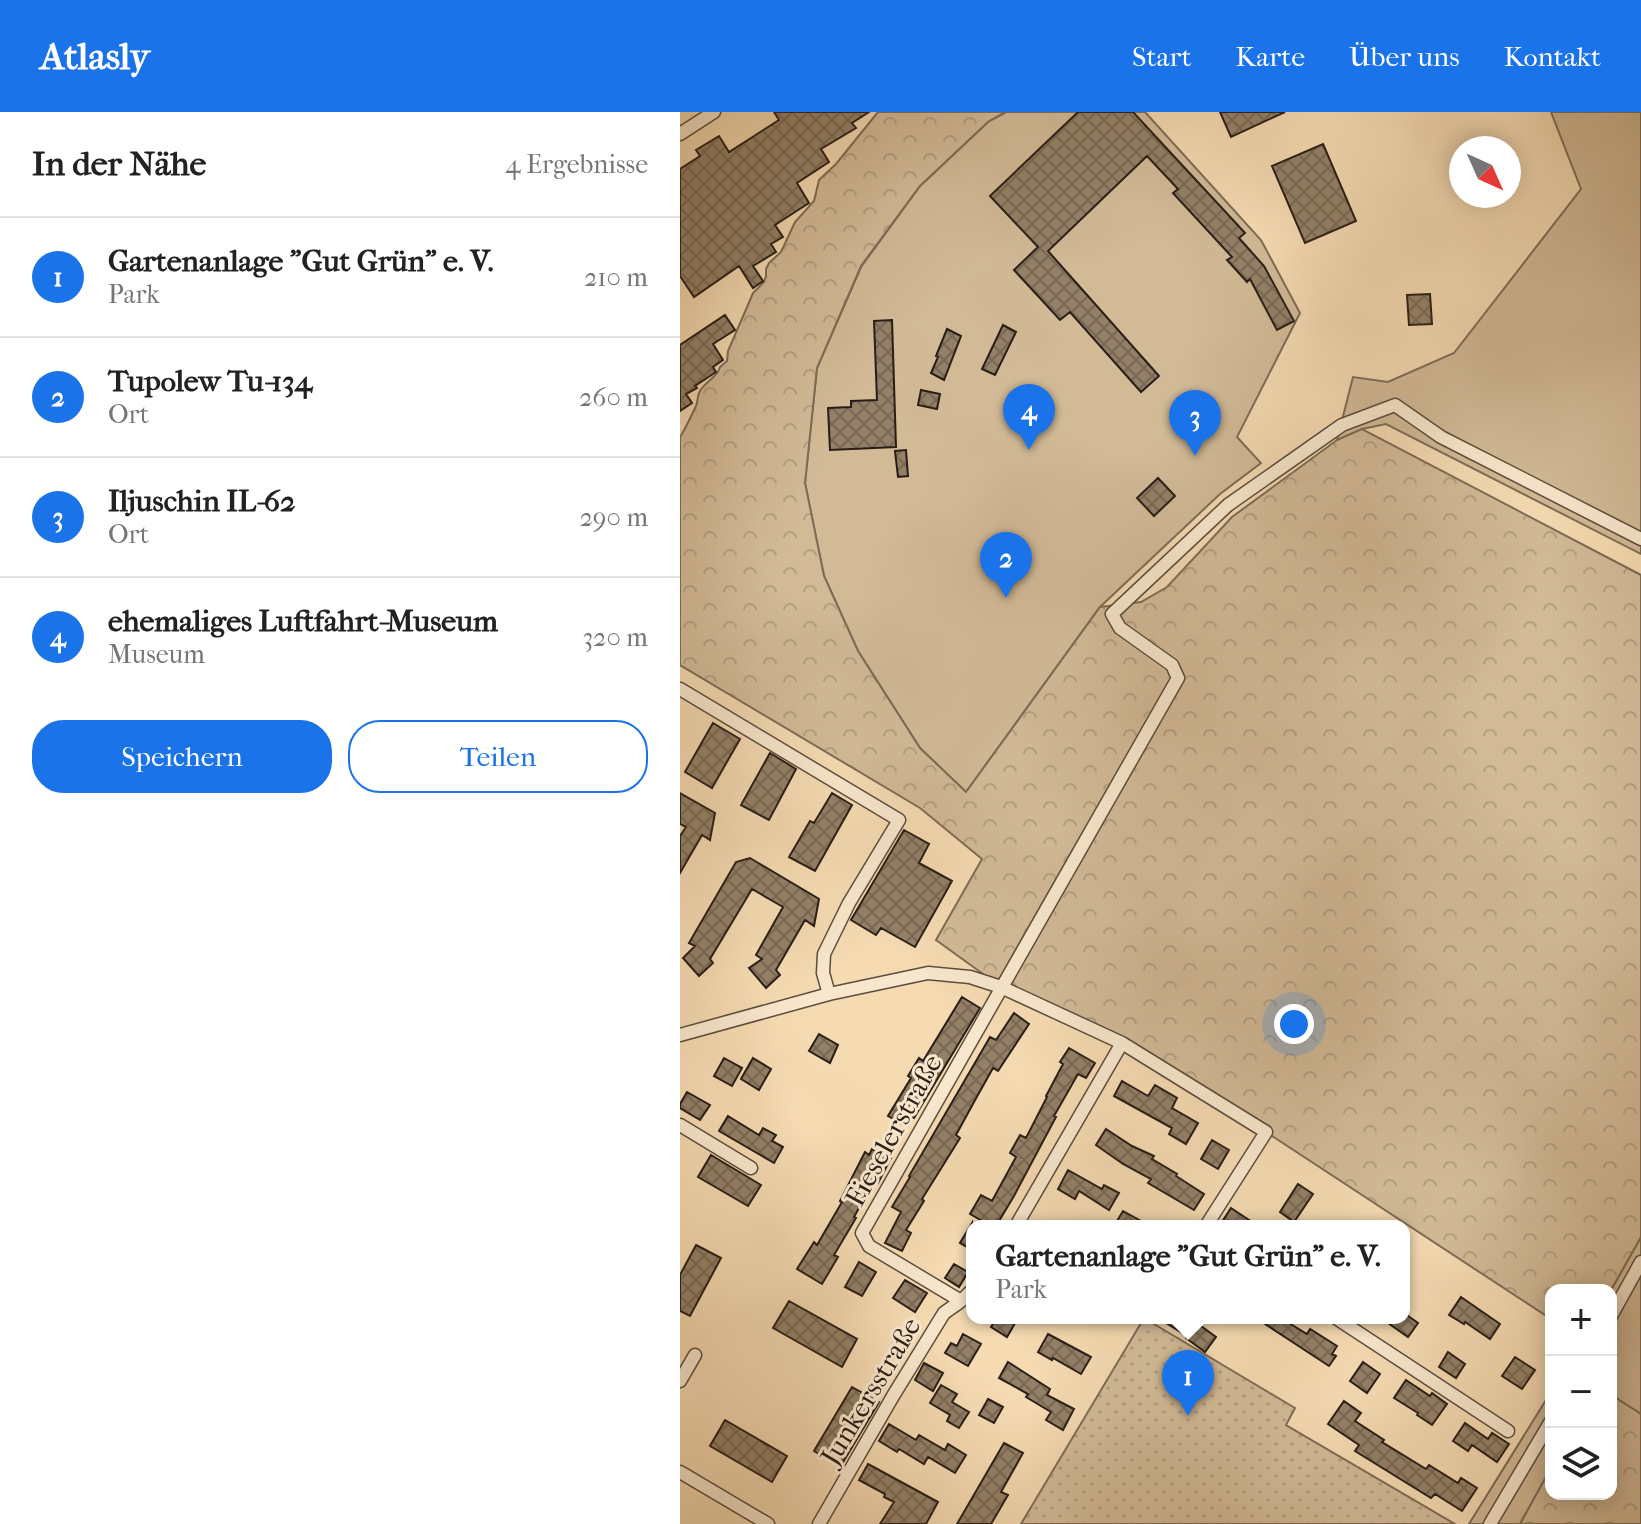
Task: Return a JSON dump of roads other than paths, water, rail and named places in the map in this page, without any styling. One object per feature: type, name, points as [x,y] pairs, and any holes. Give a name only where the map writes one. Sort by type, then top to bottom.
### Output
[{"type":"street","points":[[680,134],[714,112]]},
{"type":"street","points":[[1001,987],[1178,678],[1172,665],[1120,628],[1112,614],[1228,505],[1342,425],[1395,405],[1441,437],[1641,539]]},
{"type":"street","points":[[680,689],[899,820],[849,903],[824,954],[823,973],[829,994]]},
{"type":"street","points":[[680,1035],[829,994],[928,973],[970,977],[1001,987],[1122,1043],[1266,1132],[1210,1220]]},
{"type":"street","name":"Fieselerstraße","points":[[961,1301],[869,1246],[862,1233],[1001,987]]},
{"type":"street","points":[[1019,1220],[1122,1043]]},
{"type":"street","points":[[680,1125],[751,1168]]},
{"type":"street","points":[[1617,1305],[1641,1262]]},
{"type":"street","name":"Junkersstraße","points":[[819,1524],[944,1313],[966,1296]]},
{"type":"street","points":[[1345,1324],[1508,1431]]},
{"type":"street","points":[[680,1381],[695,1355]]},
{"type":"street","points":[[1490,1524],[1547,1428]]},
{"type":"street","points":[[680,1472],[768,1524]]},
{"type":"place","name":"ehemaliges Luftfahrt-Museum","points":[[1029,450]]},
{"type":"place","name":"Iljuschin IL-62","points":[[1195,456]]},
{"type":"place","name":"Tupolew Tu-134","points":[[1006,598]]},
{"type":"place","name":"Gartenanlage \"Gut Grün\" e. V.","points":[[1188,1416]]}]
